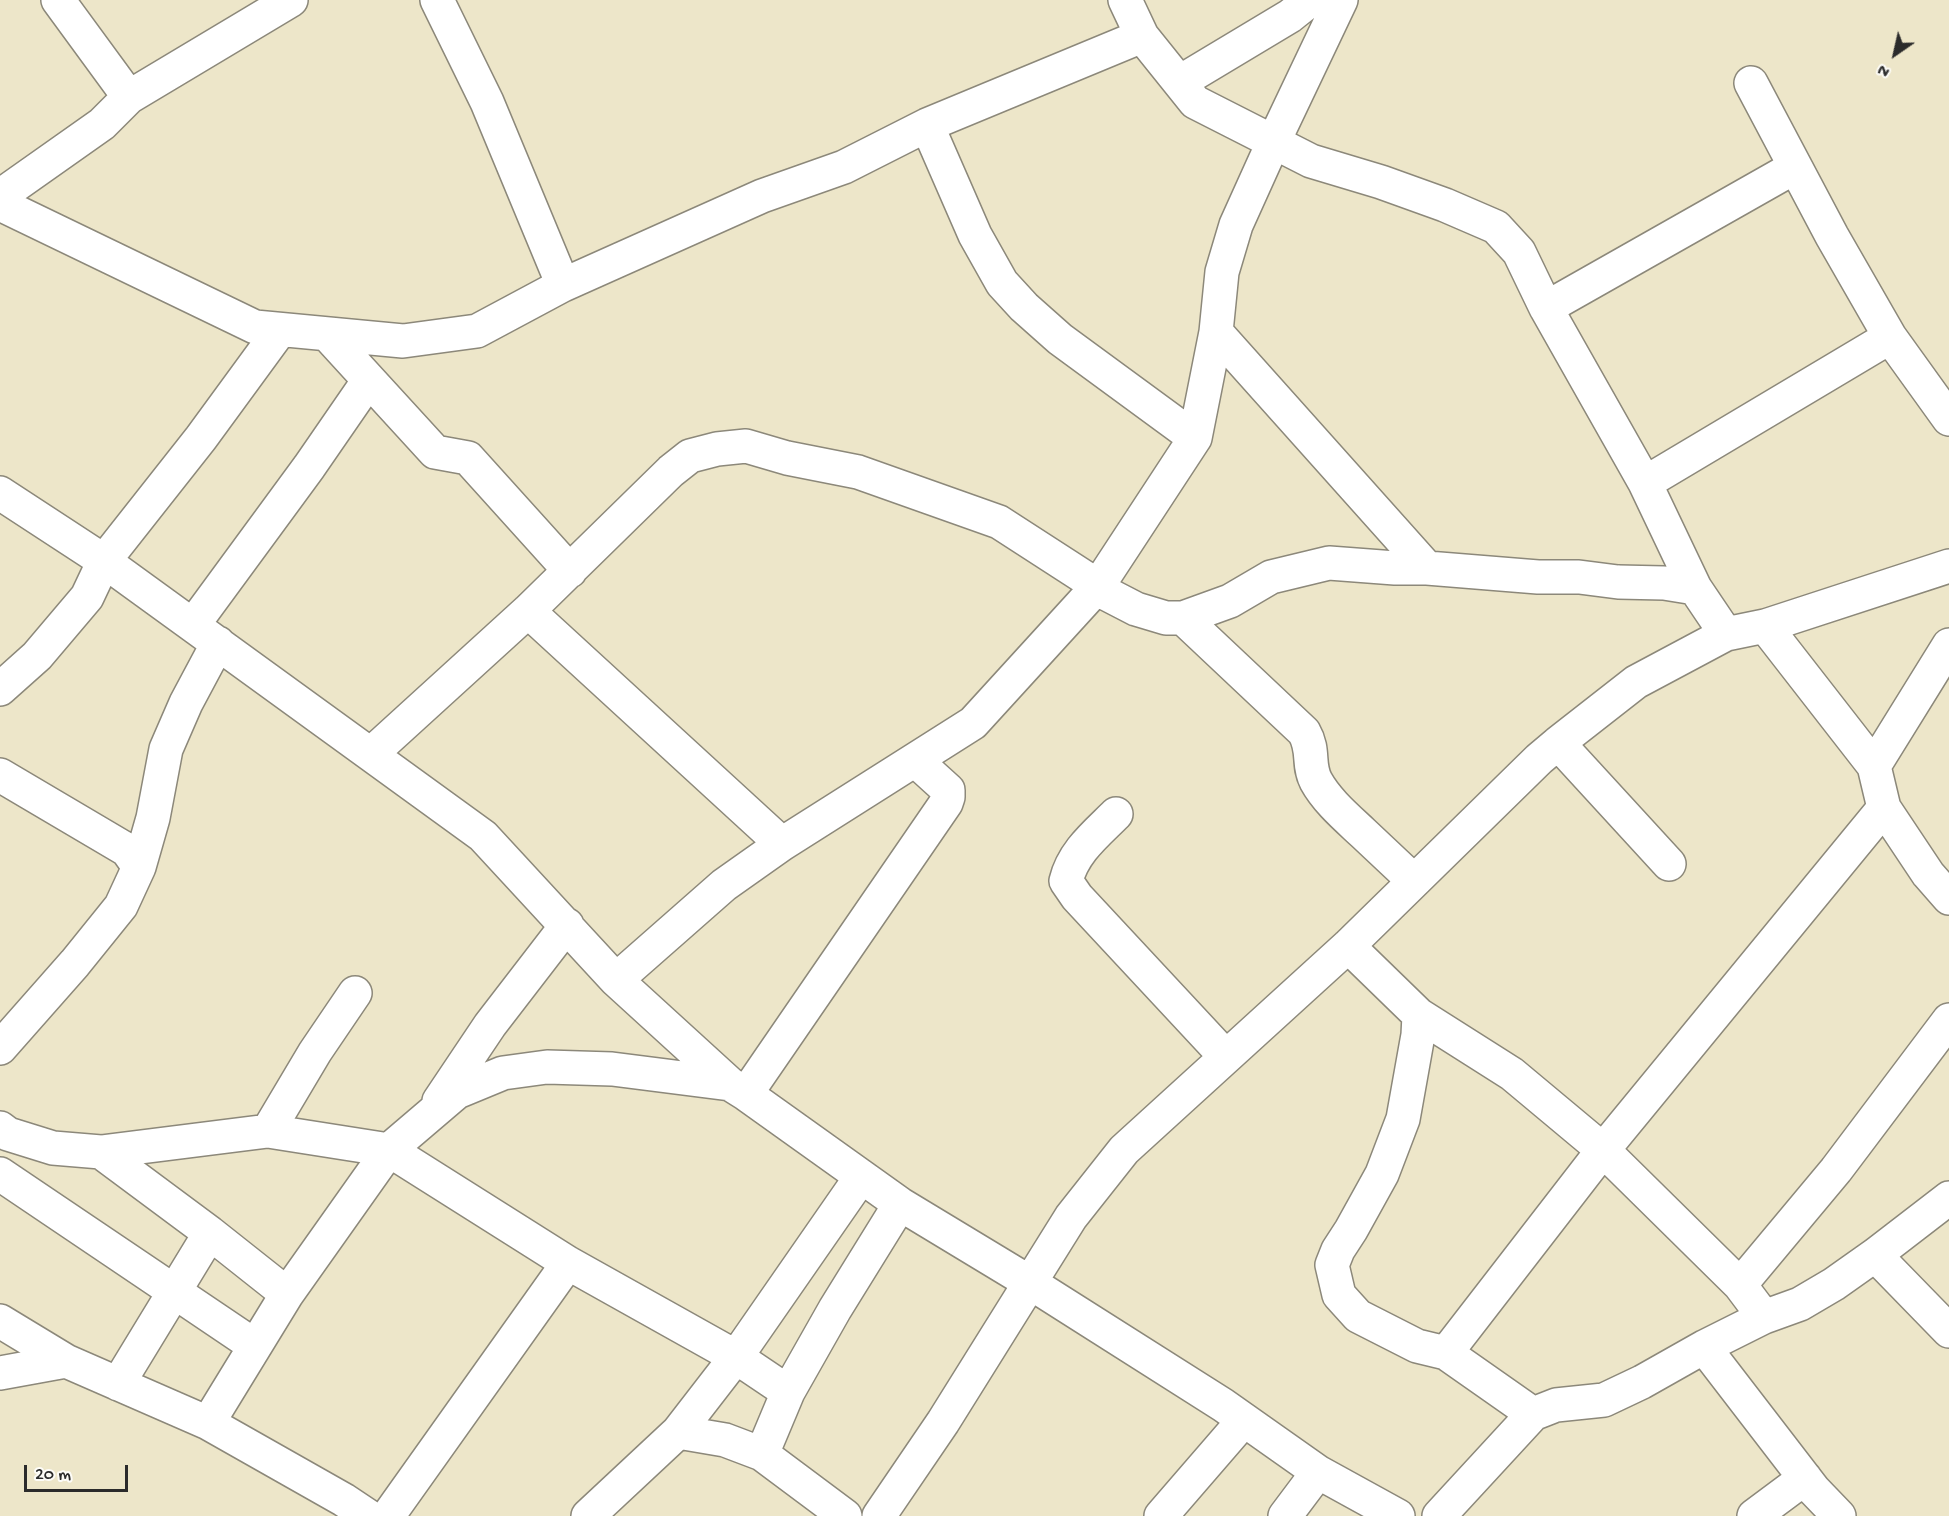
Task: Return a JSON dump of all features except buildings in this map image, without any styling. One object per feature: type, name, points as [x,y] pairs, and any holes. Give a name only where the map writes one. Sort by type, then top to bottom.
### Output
[{"type":"street","points":[[58,0],[129,96]]},
{"type":"street","points":[[437,0],[487,102],[563,285]]},
{"type":"street","points":[[1125,0],[1142,36],[1195,102],[1311,161],[1445,205],[1496,228],[1519,252],[1546,308],[1645,483],[1695,588],[1726,634]]},
{"type":"street","points":[[1180,82],[1290,16],[1310,0]]},
{"type":"street","points":[[616,980],[724,885],[782,843],[973,723],[1098,586],[1195,438],[1216,332],[1222,272],[1234,235],[1273,142],[1341,0]]},
{"type":"street","points":[[0,196],[102,124],[129,96],[276,4]]},
{"type":"street","points":[[0,204],[255,327],[403,341],[477,331],[563,285],[762,196],[844,167],[927,125],[1142,36]]},
{"type":"street","points":[[1751,83],[1890,337],[1949,418]]},
{"type":"street","points":[[927,125],[975,236],[1002,283],[1024,307],[1060,339],[1195,438]]},
{"type":"street","points":[[1546,308],[1795,167]]},
{"type":"street","points":[[0,689],[37,656],[87,597],[104,561],[201,438],[280,330]]},
{"type":"street","points":[[1216,332],[1427,568]]},
{"type":"street","points":[[327,334],[435,452],[468,458],[570,571]]},
{"type":"street","points":[[1645,483],[1890,337]]},
{"type":"street","points":[[0,1048],[75,963],[121,906],[139,867],[153,818],[166,749],[186,703],[206,634],[309,467],[369,380]]},
{"type":"street","points":[[371,754],[528,611],[671,471],[690,456],[717,449],[746,446],[787,458],[858,472],[999,522],[1107,594],[1136,609],[1166,618],[1183,618],[1230,601],[1270,577],[1329,563],[1538,577],[1579,577],[1618,582],[1664,582],[1695,588]]},
{"type":"street","points":[[0,493],[104,561],[483,836],[616,980],[738,1089],[900,1204],[1029,1282],[1244,1420],[1318,1472],[1398,1516]]},
{"type":"street","points":[[879,1516],[943,1422],[1071,1217],[1124,1150],[1348,946],[1539,759],[1636,682],[1726,634],[1766,626],[1949,566]]},
{"type":"street","points":[[528,611],[782,843]]},
{"type":"street","points":[[1183,618],[1304,732],[1310,742],[1311,771],[1317,783],[1339,811],[1414,881]]},
{"type":"street","points":[[1766,626],[1874,766],[1884,808],[1928,874],[1949,898]]},
{"type":"street","points":[[1874,766],[1949,645]]},
{"type":"street","points":[[1558,743],[1669,864]]},
{"type":"street","points":[[738,1089],[946,803],[948,790],[915,760]]},
{"type":"street","points":[[0,775],[127,850],[139,867]]},
{"type":"street","points":[[1446,1353],[1603,1150],[1884,808]]},
{"type":"street","points":[[1116,814],[1082,848],[1069,868],[1066,881],[1077,897],[1226,1057]]},
{"type":"street","points":[[430,1115],[489,1025],[567,926]]},
{"type":"street","points":[[1348,946],[1419,1015],[1512,1074],[1603,1150],[1740,1285],[1764,1317]]},
{"type":"street","points":[[268,1131],[315,1052],[355,993]]},
{"type":"street","points":[[1419,1015],[1418,1035],[1403,1119],[1382,1174],[1338,1250],[1332,1265],[1339,1295],[1358,1316],[1417,1346],[1446,1353],[1533,1414]]},
{"type":"street","points":[[1740,1285],[1836,1170],[1949,1020]]},
{"type":"street","points":[[208,1423],[287,1294],[389,1150],[457,1092],[503,1073],[547,1067],[612,1069],[738,1089]]},
{"type":"street","points":[[3,1136],[53,1148],[101,1152],[268,1131],[389,1150],[568,1263],[736,1357],[789,1392]]},
{"type":"street","points":[[101,1152],[287,1294]]},
{"type":"street","points":[[0,1174],[255,1346]]},
{"type":"street","points":[[588,1516],[678,1432],[736,1357],[861,1177]]},
{"type":"street","points":[[1439,1516],[1533,1414],[1564,1404],[1604,1400],[1764,1317],[1800,1304],[1834,1284],[1875,1255],[1949,1198]]},
{"type":"street","points":[[762,1454],[789,1392],[835,1309],[900,1204]]},
{"type":"street","points":[[118,1384],[210,1233]]},
{"type":"street","points":[[1875,1255],[1949,1331]]},
{"type":"street","points":[[388,1516],[568,1263]]},
{"type":"street","points":[[0,1321],[66,1360],[208,1423],[368,1516]]},
{"type":"street","points":[[1704,1347],[1814,1490],[1839,1516]]},
{"type":"street","points":[[0,1373],[66,1360]]},
{"type":"street","points":[[1161,1516],[1244,1420]]},
{"type":"street","points":[[678,1432],[725,1440],[762,1454],[845,1516]]},
{"type":"street","points":[[1285,1516],[1318,1472]]},
{"type":"street","points":[[1754,1516],[1805,1478]]}]
